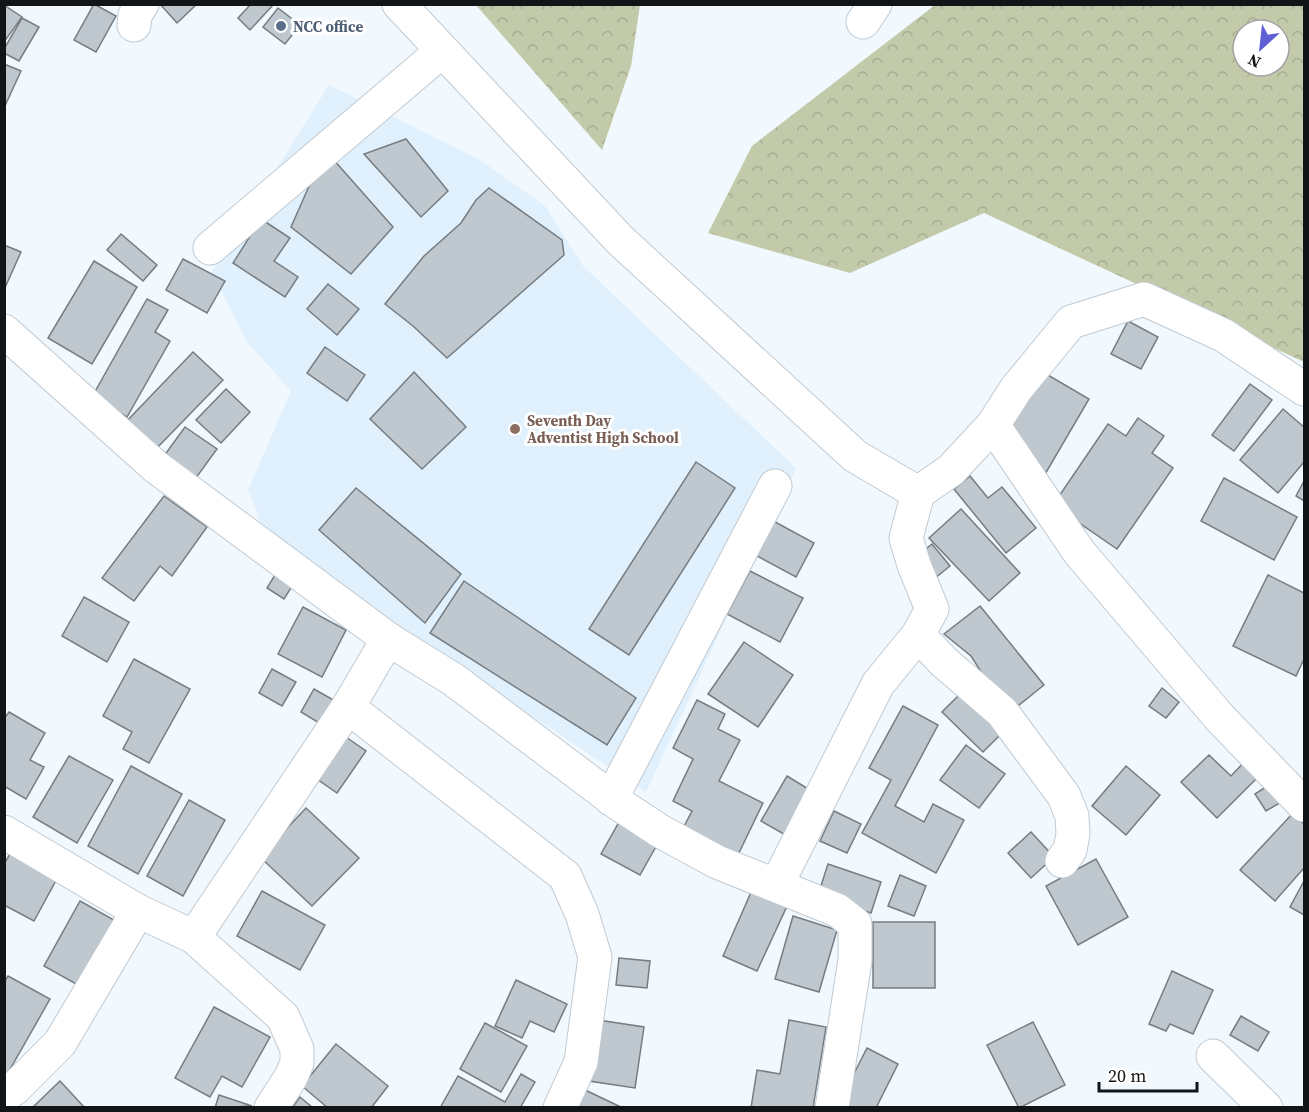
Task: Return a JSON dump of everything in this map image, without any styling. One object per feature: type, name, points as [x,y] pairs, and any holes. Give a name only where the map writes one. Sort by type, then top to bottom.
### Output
[{"type":"street","points":[[399,4],[620,240],[855,456],[918,493]]},
{"type":"street","points":[[210,248],[442,51]]},
{"type":"street","points":[[777,884],[878,684],[918,635],[932,609],[906,538],[918,493],[951,470],[993,425],[1016,389],[1071,322],[1144,299],[1223,335],[1305,389]]},
{"type":"street","points":[[4,330],[156,467],[388,639],[454,680],[611,799],[660,831],[717,862],[777,884],[791,893],[837,910],[855,924],[855,960],[831,1107]]},
{"type":"street","points":[[993,425],[1079,552],[1220,718],[1305,805]]},
{"type":"street","points":[[611,799],[775,486]]},
{"type":"street","points":[[918,635],[944,662],[1002,712],[1064,796],[1072,816],[1073,834],[1070,850],[1062,861]]},
{"type":"street","points":[[194,937],[348,707],[388,639]]},
{"type":"street","points":[[348,707],[565,876],[582,914],[595,957],[581,1062],[560,1107]]},
{"type":"street","points":[[4,832],[138,911],[194,937],[282,1017],[297,1050],[297,1063],[291,1077],[271,1107]]},
{"type":"street","points":[[4,1095],[14,1089],[60,1042],[138,911]]},
{"type":"street","points":[[1213,1056],[1266,1107]]},
{"type":"shaded area","name":"Seventh Day Adventist High School","points":[[329,85],[480,160],[545,206],[583,266],[796,468],[646,792],[267,540],[248,490],[291,391],[247,342],[212,272]]},
{"type":"green space","points":[[476,5],[640,5],[631,66],[602,150]]},
{"type":"green space","points":[[935,5],[1304,5],[1304,362],[984,213],[850,273],[708,233],[752,146]]},
{"type":"building","points":[[94,4],[116,16],[96,52],[74,40]]},
{"type":"building","points":[[160,4],[197,4],[177,23]]},
{"type":"building","points":[[251,4],[274,4],[250,30],[238,18]]},
{"type":"building","points":[[4,5],[22,17],[4,42]]},
{"type":"building","name":"NCC office","points":[[278,8],[300,25],[285,44],[263,27]]},
{"type":"building","points":[[22,18],[39,27],[19,61],[4,53],[4,49]]},
{"type":"building","points":[[4,64],[21,71],[4,108]]},
{"type":"building","points":[[406,139],[448,191],[421,217],[364,154]]},
{"type":"building","points":[[325,150],[393,227],[351,274],[291,227]]},
{"type":"building","points":[[489,188],[562,240],[564,255],[447,358],[413,326],[385,304],[424,256],[461,223],[476,200]]},
{"type":"building","points":[[261,219],[290,238],[274,261],[298,277],[285,297],[233,263]]},
{"type":"building","points":[[121,234],[157,265],[143,281],[107,250]]},
{"type":"building","points":[[4,245],[21,252],[4,290]]},
{"type":"building","points":[[183,259],[225,281],[207,313],[166,290]]},
{"type":"building","points":[[94,261],[137,287],[92,364],[48,338]]},
{"type":"building","points":[[328,284],[359,309],[337,335],[307,309]]},
{"type":"building","points":[[147,299],[168,310],[155,332],[170,341],[127,417],[92,397]]},
{"type":"building","points":[[1128,321],[1158,337],[1141,369],[1111,354]]},
{"type":"building","points":[[325,347],[365,375],[347,401],[307,373]]},
{"type":"building","points":[[193,352],[223,380],[153,452],[124,424]]},
{"type":"building","points":[[1041,371],[1089,399],[1044,476],[996,448]]},
{"type":"building","points":[[414,372],[466,427],[422,469],[370,419]]},
{"type":"building","points":[[1250,384],[1272,400],[1234,451],[1212,435]]},
{"type":"building","points":[[226,389],[250,412],[221,443],[196,420]]},
{"type":"building","points":[[1283,409],[1304,427],[1304,462],[1278,493],[1240,460]]},
{"type":"building","points":[[1138,418],[1164,436],[1152,453],[1173,468],[1117,549],[1053,505],[1108,424],[1126,436]]},
{"type":"building","points":[[185,427],[217,449],[193,482],[161,460]]},
{"type":"building","points":[[696,462],[735,488],[629,655],[589,629]]},
{"type":"building","points":[[970,476],[988,498],[1002,487],[1036,528],[1006,553],[954,489]]},
{"type":"building","points":[[1224,478],[1297,517],[1274,560],[1201,521]]},
{"type":"building","points":[[1304,481],[1304,501],[1296,496]]},
{"type":"building","points":[[356,488],[461,574],[425,623],[319,530]]},
{"type":"building","points":[[164,496],[207,527],[172,576],[160,566],[134,601],[102,578]]},
{"type":"building","points":[[961,509],[1020,573],[989,601],[929,538]]},
{"type":"building","points":[[766,517],[814,543],[796,577],[748,551]]},
{"type":"building","points":[[932,544],[950,566],[934,579],[916,557]]},
{"type":"building","points":[[278,570],[296,580],[284,599],[267,588]]},
{"type":"building","points":[[750,571],[803,598],[780,642],[727,614]]},
{"type":"building","points":[[1268,575],[1304,593],[1304,659],[1296,676],[1233,646]]},
{"type":"building","points":[[464,581],[636,698],[607,745],[430,633]]},
{"type":"building","points":[[84,597],[129,622],[107,662],[62,636]]},
{"type":"building","points":[[980,606],[1044,685],[1008,714],[971,656],[944,634]]},
{"type":"building","points":[[303,607],[346,630],[322,677],[278,654]]},
{"type":"building","points":[[744,642],[793,675],[758,727],[708,694]]},
{"type":"building","points":[[134,659],[190,689],[149,763],[123,749],[132,732],[103,716]]},
{"type":"building","points":[[272,669],[296,682],[282,706],[259,693]]},
{"type":"building","points":[[1162,688],[1179,702],[1166,718],[1149,706]]},
{"type":"building","points":[[314,689],[337,702],[324,726],[301,712]]},
{"type":"building","points":[[965,689],[1006,729],[983,752],[942,712]]},
{"type":"building","points":[[697,700],[725,714],[718,729],[740,740],[719,781],[763,803],[735,861],[680,834],[692,811],[673,801],[693,759],[673,748]]},
{"type":"building","points":[[903,706],[938,725],[895,806],[924,822],[933,804],[964,820],[936,873],[862,833],[891,780],[869,768]]},
{"type":"building","points":[[9,712],[45,733],[30,760],[44,767],[26,799],[4,786],[4,719]]},
{"type":"building","points":[[343,735],[366,751],[337,793],[314,777]]},
{"type":"building","points":[[966,745],[1005,774],[979,808],[940,780]]},
{"type":"building","points":[[1209,755],[1231,776],[1246,760],[1260,775],[1217,818],[1181,782]]},
{"type":"building","points":[[69,756],[113,780],[77,843],[33,817]]},
{"type":"building","points":[[131,766],[182,794],[138,874],[88,846]]},
{"type":"building","points":[[1126,766],[1160,795],[1126,835],[1092,806]]},
{"type":"building","points":[[787,776],[815,793],[789,837],[761,821]]},
{"type":"building","points":[[1272,783],[1283,801],[1266,811],[1255,794]]},
{"type":"building","points":[[189,800],[225,820],[183,896],[147,876]]},
{"type":"building","points":[[306,808],[359,858],[312,906],[260,857]]},
{"type":"building","points":[[834,811],[861,824],[847,853],[820,841]]},
{"type":"building","points":[[1293,813],[1304,824],[1304,868],[1275,901],[1240,870]]},
{"type":"building","points":[[619,822],[658,843],[640,875],[601,854]]},
{"type":"building","points":[[1031,832],[1054,857],[1031,878],[1008,853]]},
{"type":"building","points":[[13,849],[59,875],[34,921],[4,905],[4,864]]},
{"type":"building","points":[[1096,859],[1128,917],[1078,945],[1046,886]]},
{"type":"building","points":[[828,864],[881,882],[871,913],[818,895]]},
{"type":"building","points":[[900,875],[926,886],[914,916],[888,906]]},
{"type":"building","points":[[1304,881],[1304,915],[1290,907]]},
{"type":"building","points":[[752,890],[787,906],[757,971],[723,956]]},
{"type":"building","points":[[262,891],[325,925],[300,970],[237,936]]},
{"type":"building","points":[[80,901],[121,924],[85,989],[44,966]]},
{"type":"building","points":[[793,916],[837,930],[819,992],[775,979]]},
{"type":"building","points":[[873,922],[935,922],[935,988],[873,988]]},
{"type":"building","points":[[619,958],[650,961],[647,988],[616,985]]},
{"type":"building","points":[[1172,971],[1213,990],[1193,1034],[1170,1024],[1166,1031],[1149,1024]]},
{"type":"building","points":[[8,976],[50,999],[4,1080],[4,983]]},
{"type":"building","points":[[516,980],[567,1004],[554,1032],[530,1021],[522,1038],[495,1026]]},
{"type":"building","points":[[214,1007],[270,1037],[242,1087],[222,1076],[210,1097],[175,1078]]},
{"type":"building","points":[[1241,1016],[1269,1032],[1258,1051],[1230,1035]]},
{"type":"building","points":[[598,1020],[644,1027],[635,1088],[589,1081]]},
{"type":"building","points":[[789,1020],[826,1027],[813,1108],[751,1108],[757,1070],[780,1074]]},
{"type":"building","points":[[1033,1022],[1065,1085],[1019,1108],[987,1045]]},
{"type":"building","points":[[485,1023],[527,1046],[501,1092],[460,1069]]},
{"type":"building","points":[[336,1044],[388,1086],[371,1108],[328,1108],[302,1086]]},
{"type":"building","points":[[867,1048],[898,1064],[876,1108],[837,1107]]},
{"type":"building","points":[[521,1074],[535,1082],[520,1108],[440,1108],[458,1076],[505,1102]]},
{"type":"building","points":[[60,1081],[85,1108],[32,1108]]},
{"type":"building","points":[[585,1090],[623,1108],[577,1108]]},
{"type":"building","points":[[219,1095],[252,1106],[215,1108]]},
{"type":"building","points":[[300,1097],[313,1108],[292,1108]]},
{"type":"place","name":"NCC office","points":[[281,26]]},
{"type":"place","name":"Seventh Day Adventist High School","points":[[515,429]]}]
